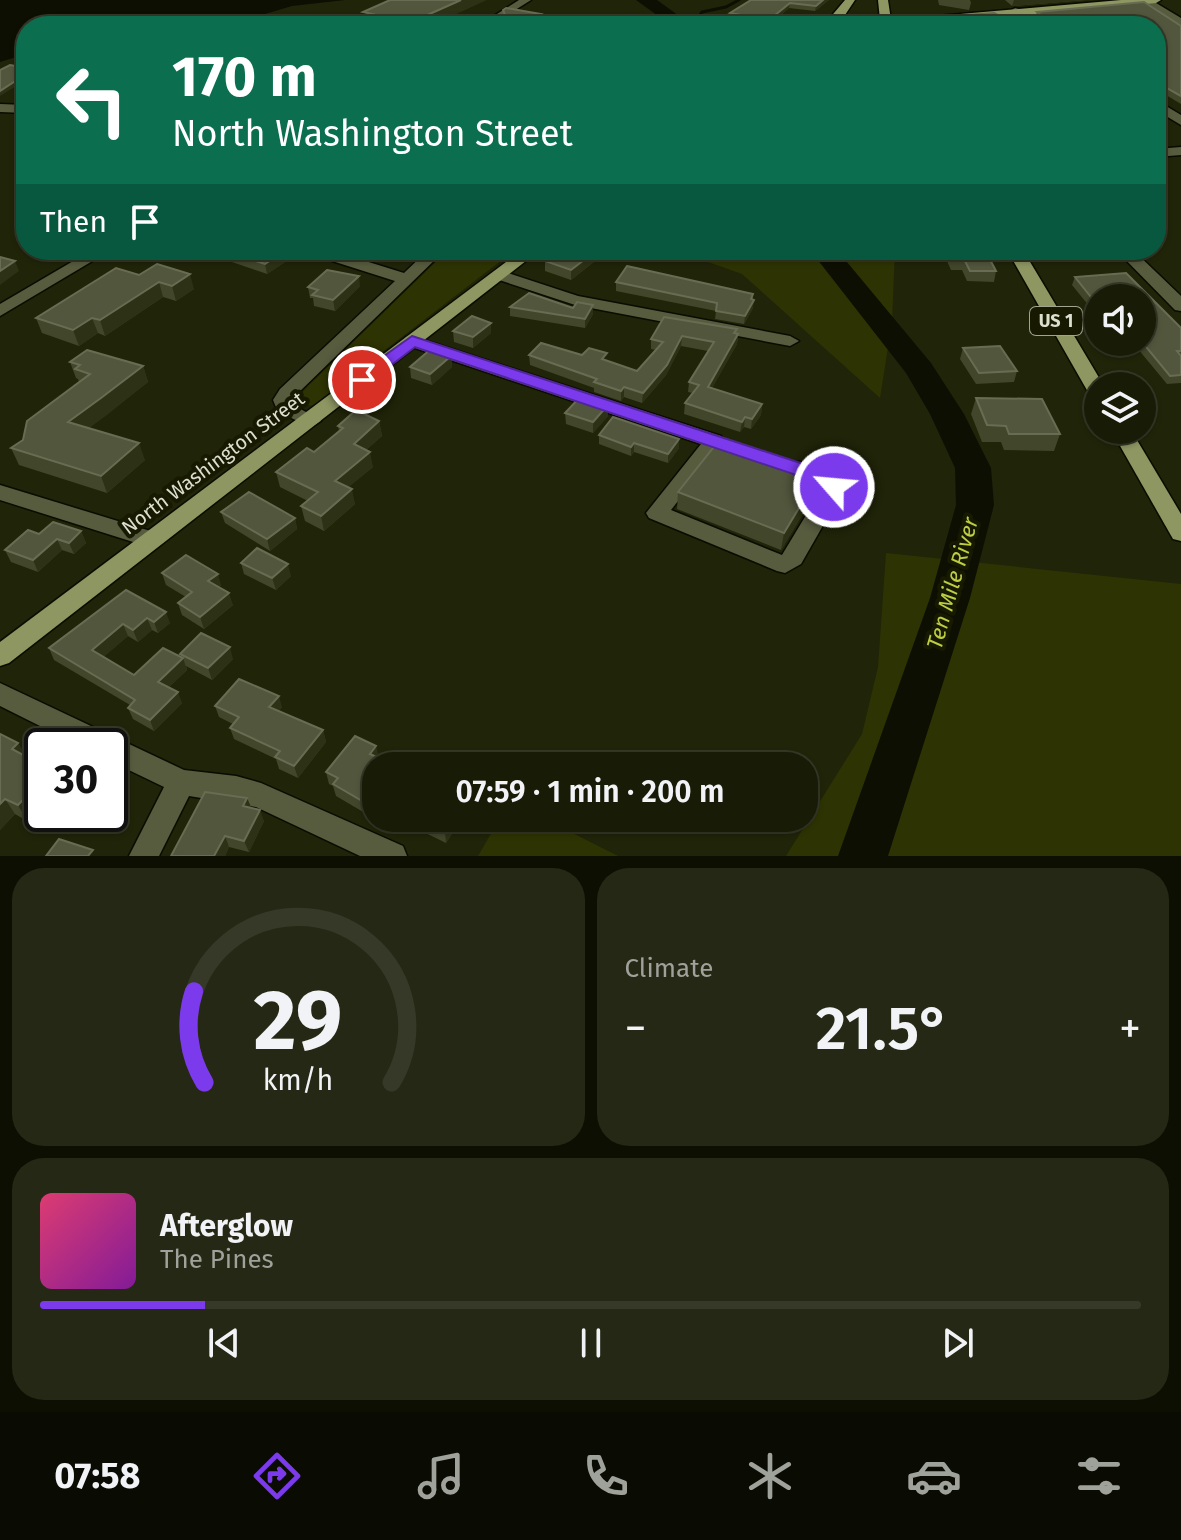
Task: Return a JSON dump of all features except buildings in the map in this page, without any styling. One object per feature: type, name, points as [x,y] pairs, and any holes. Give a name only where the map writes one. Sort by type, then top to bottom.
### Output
[{"type":"main road","points":[[837,16],[850,0]]},
{"type":"main road","points":[[965,16],[1156,0]]},
{"type":"main road","name":"North Washington Street","points":[[0,656],[149,539],[311,421],[519,260]]},
{"type":"main road","name":"US 1","points":[[1021,260],[1086,372]]},
{"type":"main road","points":[[1129,444],[1181,533]]},
{"type":"street","points":[[500,16],[526,0]]},
{"type":"street","points":[[1146,1],[1181,23]]},
{"type":"street","points":[[1015,11],[1023,16]]},
{"type":"street","points":[[0,311],[86,260]]},
{"type":"street","points":[[345,260],[407,279]]},
{"type":"street","points":[[311,421],[285,408],[283,400],[287,393],[427,260]]},
{"type":"street","points":[[1134,260],[1181,306]]},
{"type":"street","points":[[499,275],[575,300],[790,341]]},
{"type":"street","points":[[412,341],[720,444],[657,513],[785,565],[793,558],[834,486],[828,479],[781,464]]},
{"type":"street","points":[[0,492],[149,539]]},
{"type":"street","points":[[0,694],[69,728]]},
{"type":"street","points":[[128,757],[181,782],[236,789],[261,796],[392,856]]},
{"type":"street","points":[[144,856],[181,782]]},
{"type":"green space","points":[[438,260],[502,260],[312,406],[301,403],[300,395]]},
{"type":"green space","points":[[702,260],[895,260],[892,322],[880,398],[742,274]]},
{"type":"green space","points":[[886,553],[1181,584],[1181,856],[786,856],[801,832],[818,832],[818,805],[862,734],[878,667]]},
{"type":"green space","points":[[492,832],[571,832],[618,856],[478,856]]},
{"type":"shaded area","points":[[0,0],[345,0],[292,6],[258,16],[16,16],[16,57],[0,62]]},
{"type":"waterway","name":"Ten Mile River","points":[[645,0],[669,16]]},
{"type":"waterway","points":[[699,16],[702,12],[726,7],[739,0]]},
{"type":"waterway","name":"Ten Mile River","points":[[831,260],[920,370],[947,414],[973,468],[975,505],[950,598],[863,856]]},
{"type":"route","points":[[362,380],[412,341],[821,477],[834,487]]}]
